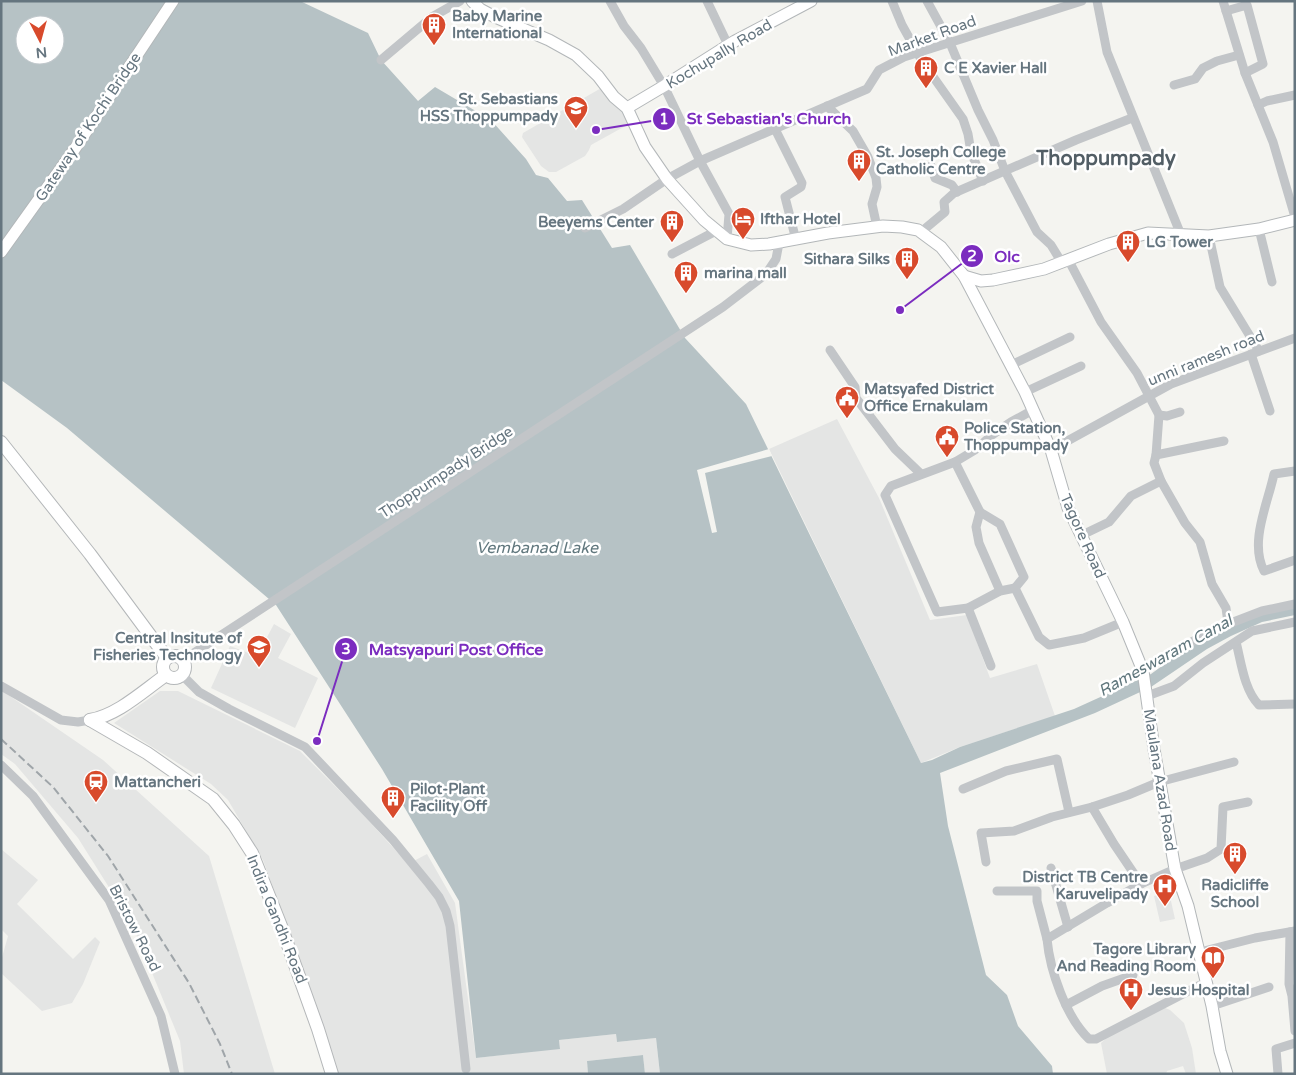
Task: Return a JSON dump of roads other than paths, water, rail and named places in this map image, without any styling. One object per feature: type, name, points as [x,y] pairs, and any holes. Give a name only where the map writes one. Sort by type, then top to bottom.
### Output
[{"type":"highway","points":[[1,442],[90,554],[167,658]]},
{"type":"highway","points":[[177,656],[183,660],[185,668],[182,675],[172,678],[166,675],[163,664],[167,658],[177,656]]},
{"type":"highway","points":[[90,720],[117,709],[166,675]]},
{"type":"highway","name":"Indira Gandhi Road","points":[[90,720],[147,753],[213,799],[234,825],[252,853],[282,926],[332,1074]]},
{"type":"main road","name":"Gateway of Kochi Bridge","points":[[1,252],[74,150],[173,1]]},
{"type":"main road","points":[[472,1],[480,9],[495,17],[550,40],[576,55],[598,76],[614,97],[627,108],[645,147],[667,179],[704,220],[716,231],[728,238],[751,245],[779,243],[828,233],[877,227],[902,226],[921,232]]},
{"type":"main road","name":"Kochupally Road","points":[[627,108],[728,45],[811,1]]},
{"type":"main road","points":[[964,276],[981,281],[1044,270],[1092,250],[1136,235],[1148,233],[1209,236],[1259,229],[1295,219]]},
{"type":"main road","name":"Tagore Road","points":[[921,232],[941,247],[964,276],[1025,392],[1050,450],[1068,508],[1123,622],[1143,672],[1146,693]]},
{"type":"main road","name":"Maulana Azad Road","points":[[1146,693],[1159,782],[1175,869],[1188,906],[1200,952],[1220,1051],[1227,1074]]},
{"type":"street","points":[[380,60],[432,17],[460,1]]},
{"type":"street","points":[[610,1],[624,26],[641,48],[664,86],[728,214],[728,238]]},
{"type":"street","points":[[707,1],[728,45]]},
{"type":"street","points":[[892,1],[902,25],[927,69],[963,119],[971,152],[984,181]]},
{"type":"street","points":[[927,1],[950,43],[978,110],[994,140],[1005,172],[1037,232],[1065,262],[1102,322],[1137,373],[1159,415],[1154,463],[1161,481],[1185,523],[1200,542],[1212,584],[1223,602],[1228,623]]},
{"type":"street","name":"Market Road","points":[[585,228],[623,208],[667,179],[700,161],[867,89],[879,70],[904,58],[1052,6],[1081,1]]},
{"type":"street","points":[[1097,1],[1106,52],[1181,235]]},
{"type":"street","points":[[1223,1],[1245,73],[1272,142],[1295,219]]},
{"type":"street","points":[[1226,11],[1247,6],[1263,64],[1245,73]]},
{"type":"street","points":[[1174,86],[1195,79],[1203,68],[1239,55]]},
{"type":"street","points":[[1258,105],[1295,94]]},
{"type":"street","points":[[827,106],[854,130],[868,157],[876,178],[877,187],[872,204],[877,227]]},
{"type":"street","points":[[921,232],[945,212],[944,202],[957,192],[1076,140],[1132,118]]},
{"type":"street","points":[[775,129],[802,184],[801,187],[785,197],[796,240]]},
{"type":"street","points":[[931,166],[935,178],[952,185],[957,192]]},
{"type":"street","points":[[1259,229],[1272,282]]},
{"type":"street","points":[[672,254],[716,231]]},
{"type":"street","points":[[1209,236],[1220,286],[1255,352],[1270,410]]},
{"type":"street","name":"Thoppumpady Bridge","points":[[183,660],[723,307],[766,274],[776,259],[779,243]]},
{"type":"street","points":[[1011,365],[1070,337]]},
{"type":"street","name":"unni ramesh road","points":[[1050,450],[1170,384],[1295,338]]},
{"type":"street","points":[[830,350],[856,387],[856,398],[895,449],[921,474]]},
{"type":"street","points":[[1025,392],[1081,366]]},
{"type":"street","points":[[955,462],[980,512],[1000,524],[1005,532],[1024,577],[1015,588],[1000,591],[968,608],[937,612],[885,495],[891,486],[955,462],[975,450],[989,437],[1011,422],[1033,410]]},
{"type":"street","points":[[1159,415],[1167,416],[1180,412]]},
{"type":"street","points":[[1156,455],[1224,442]]},
{"type":"street","points":[[1295,471],[1274,474],[1258,539],[1264,571],[1295,560]]},
{"type":"street","points":[[1082,535],[1109,522],[1131,496],[1161,481]]},
{"type":"street","points":[[980,512],[976,527],[979,543],[1000,591]]},
{"type":"street","points":[[1015,588],[1038,637],[1049,645],[1084,638],[1123,622]]},
{"type":"street","points":[[1143,672],[1210,631],[1262,611],[1295,604]]},
{"type":"street","points":[[968,608],[990,666]]},
{"type":"street","points":[[1146,693],[1174,686],[1203,663],[1252,631],[1295,622]]},
{"type":"street","points":[[1236,642],[1254,700],[1259,705],[1295,704]]},
{"type":"street","points":[[182,675],[200,692],[229,709],[305,747],[393,840],[439,897],[446,911],[450,926],[466,1069]]},
{"type":"street","points":[[1,686],[61,720],[78,722],[90,720]]},
{"type":"street","points":[[963,788],[1006,771],[1057,758],[1069,812]]},
{"type":"street","points":[[986,862],[982,833],[1014,831],[1069,812],[1092,807],[1128,795],[1159,782],[1234,762]]},
{"type":"street","name":"Bristow Road","points":[[1,765],[33,796],[109,900],[162,1016],[175,1074]]},
{"type":"street","points":[[1047,939],[1142,884],[1175,869],[1208,858],[1221,849],[1223,807],[1248,802]]},
{"type":"street","points":[[1092,807],[1114,844],[1142,884]]},
{"type":"street","points":[[1051,868],[1068,927]]},
{"type":"street","points":[[997,891],[1037,891],[1050,958],[1060,996],[1083,1034],[1089,1039],[1096,1039],[1206,982]]},
{"type":"street","points":[[1200,952],[1255,938],[1292,932],[1289,984],[1295,1031]]},
{"type":"street","points":[[1066,1006],[1102,986],[1133,975]]},
{"type":"street","points":[[1212,1006],[1269,986]]},
{"type":"street","points":[[1278,1074],[1276,1049],[1295,1043]]},
{"type":"water","name":"Vembanad Lake","points":[[1,1],[300,1],[368,33],[381,60],[418,101],[435,87],[491,120],[526,159],[536,175],[548,178],[567,201],[582,200],[612,248],[630,245],[685,338],[746,404],[921,763],[960,747],[1074,709],[1151,674],[1209,632],[1232,622],[1295,606],[1295,615],[1262,622],[1231,636],[1207,649],[1151,687],[1095,713],[940,773],[948,826],[986,975],[1007,995],[1018,1026],[1052,1066],[1053,1074],[660,1074],[656,1038],[617,1042],[616,1034],[559,1040],[560,1049],[476,1058],[459,901],[382,769],[276,605],[67,428],[1,380]]},
{"type":"water","points":[[643,1055],[645,1074],[588,1074],[587,1061]]},
{"type":"railway","points":[[1,739],[53,787],[108,856],[189,983],[220,1044],[232,1074]]},
{"type":"place","name":"Baby Marine International","points":[[434,46]]},
{"type":"place","name":"C E Xavier Hall","points":[[926,89]]},
{"type":"place","name":"St. Sebastians HSS Thoppumpady","points":[[576,129]]},
{"type":"place","name":"St Sebastian's Church","points":[[596,130]]},
{"type":"place","name":"St. Joseph College Catholic Centre","points":[[859,182]]},
{"type":"place","name":"Ifthar Hotel","points":[[743,240]]},
{"type":"place","name":"Beeyems Center","points":[[672,243]]},
{"type":"place","name":"LG Tower","points":[[1128,263]]},
{"type":"place","name":"Sithara Silks","points":[[907,280]]},
{"type":"place","name":"marina mall","points":[[686,294]]},
{"type":"place","name":"Olc","points":[[900,310]]},
{"type":"place","name":"Matsyafed District Office Ernakulam","points":[[847,419]]},
{"type":"place","name":"Police Station, Thoppumpady","points":[[947,458]]},
{"type":"place","name":"Central Insitute of Fisheries Technology","points":[[259,668]]},
{"type":"place","name":"Matsyapuri Post Office","points":[[317,741]]},
{"type":"place","name":"Mattancheri","points":[[96,803]]},
{"type":"place","name":"Pilot-Plant Facility Off","points":[[393,819]]},
{"type":"place","name":"Radicliffe School","points":[[1235,875]]},
{"type":"place","name":"District TB Centre Karuvelipady","points":[[1165,907]]},
{"type":"place","name":"Tagore Library And Reading Room","points":[[1213,979]]},
{"type":"place","name":"Jesus Hospital","points":[[1131,1011]]},
{"type":"district","name":"Thoppumpady","points":[[1106,158]]},
{"type":"water label","name":"Rameswaram Canal","points":[[1165,655]]}]
